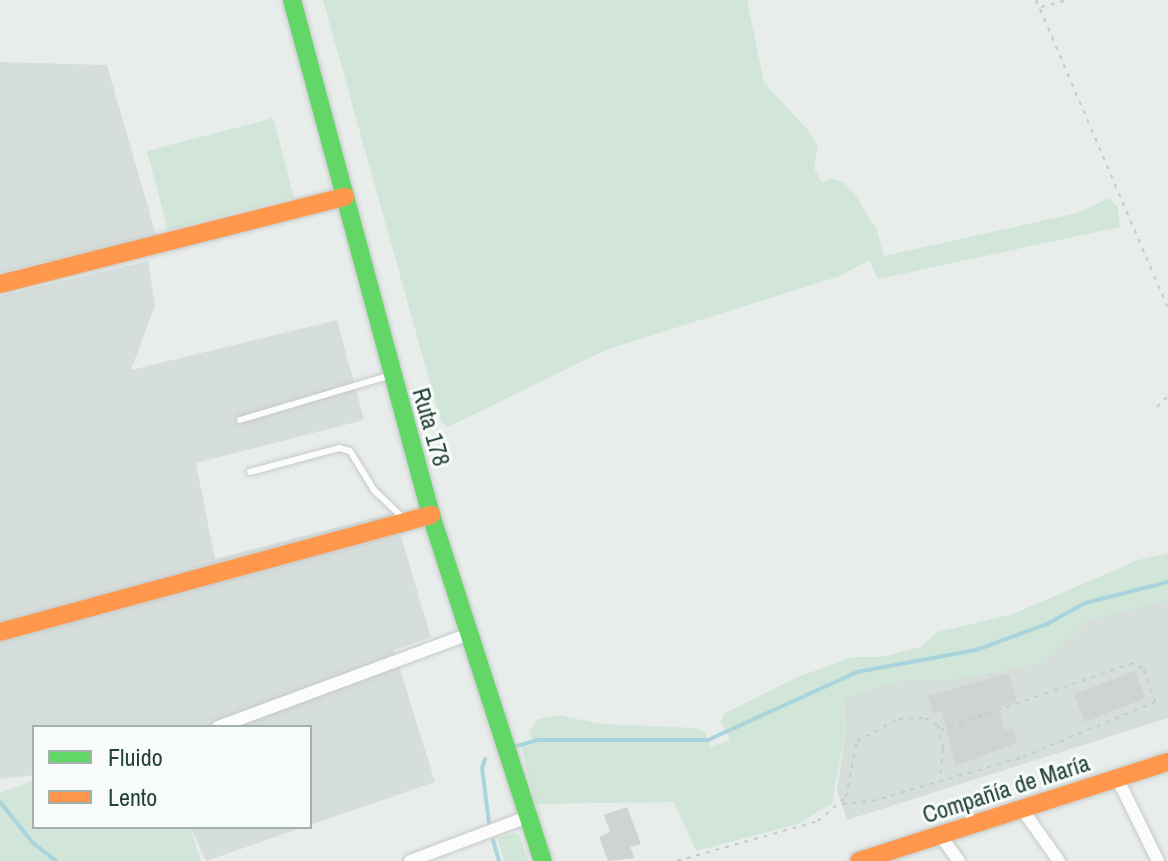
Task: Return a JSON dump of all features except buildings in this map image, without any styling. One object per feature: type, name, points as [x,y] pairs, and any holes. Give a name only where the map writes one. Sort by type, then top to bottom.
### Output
[{"type":"street","name":"Ruta 178","points":[[292,0],[431,515],[467,635],[543,861]]},
{"type":"street","points":[[0,284],[345,197]]},
{"type":"street","points":[[0,632],[431,515]]},
{"type":"street","points":[[223,725],[467,635]]},
{"type":"street","name":"Compañía de María","points":[[859,861],[1168,762]]},
{"type":"street","points":[[1117,778],[1158,861]]},
{"type":"street","points":[[1022,809],[1059,861]]},
{"type":"street","points":[[410,861],[527,817]]},
{"type":"street","points":[[940,835],[959,861]]},
{"type":"lane","points":[[240,420],[392,375]]},
{"type":"lane","points":[[250,472],[339,448],[350,451],[374,490],[408,523]]},
{"type":"path","points":[[1036,0],[1168,308]]},
{"type":"path","points":[[1040,7],[1067,0]]},
{"type":"path","points":[[1157,407],[1168,396]]},
{"type":"path","points":[[677,861],[799,828],[842,804],[872,801],[939,778],[1023,757],[1155,702],[1143,668],[1133,663],[941,730]]},
{"type":"path","points":[[842,804],[851,752],[866,733],[912,716],[935,722],[941,730],[939,778]]},
{"type":"shaded area","points":[[0,62],[107,65],[156,235],[0,273]]},
{"type":"shaded area","points":[[148,261],[155,305],[131,370],[337,320],[364,420],[196,463],[215,559],[394,513],[431,637],[394,650],[435,782],[312,824],[312,725],[32,725],[32,775],[0,779],[0,296]]},
{"type":"shaded area","points":[[1168,589],[1168,718],[847,820],[837,790],[846,728],[841,687]]},
{"type":"shaded area","points":[[191,829],[298,829],[206,861]]},
{"type":"green space","points":[[323,0],[747,0],[764,83],[808,130],[818,147],[814,168],[822,183],[830,178],[842,181],[854,193],[877,230],[884,256],[1077,213],[1110,198],[1118,208],[1120,227],[878,279],[869,260],[840,276],[608,349],[448,427],[441,422]]},
{"type":"green space","points":[[273,118],[294,197],[168,230],[147,151]]},
{"type":"green space","points":[[1168,553],[1168,600],[1088,620],[1042,663],[950,680],[905,679],[842,701],[846,728],[832,803],[798,824],[696,851],[674,802],[536,804],[521,747],[534,744],[529,732],[538,719],[558,715],[601,724],[695,728],[705,732],[711,747],[730,740],[720,721],[725,713],[795,678],[852,657],[880,657],[921,647],[937,632],[1013,614],[1138,560]]},
{"type":"green space","points":[[32,781],[32,829],[191,829],[201,861],[0,861],[0,793]]},
{"type":"green space","points":[[514,833],[519,835],[528,861],[504,861],[497,838]]},
{"type":"waterway","points":[[513,747],[537,740],[708,740],[857,672],[976,650],[1047,624],[1085,603],[1168,582]]},
{"type":"waterway","points":[[485,759],[482,768],[489,823]]},
{"type":"waterway","points":[[0,802],[33,843],[56,861]]},
{"type":"waterway","points":[[493,840],[499,861]]},
{"type":"traffic: fast","points":[[292,0],[431,515],[543,861]]},
{"type":"traffic: slow","points":[[0,284],[345,197]]},
{"type":"traffic: slow","points":[[0,632],[431,515]]},
{"type":"traffic: slow","points":[[859,861],[1168,762]]}]
